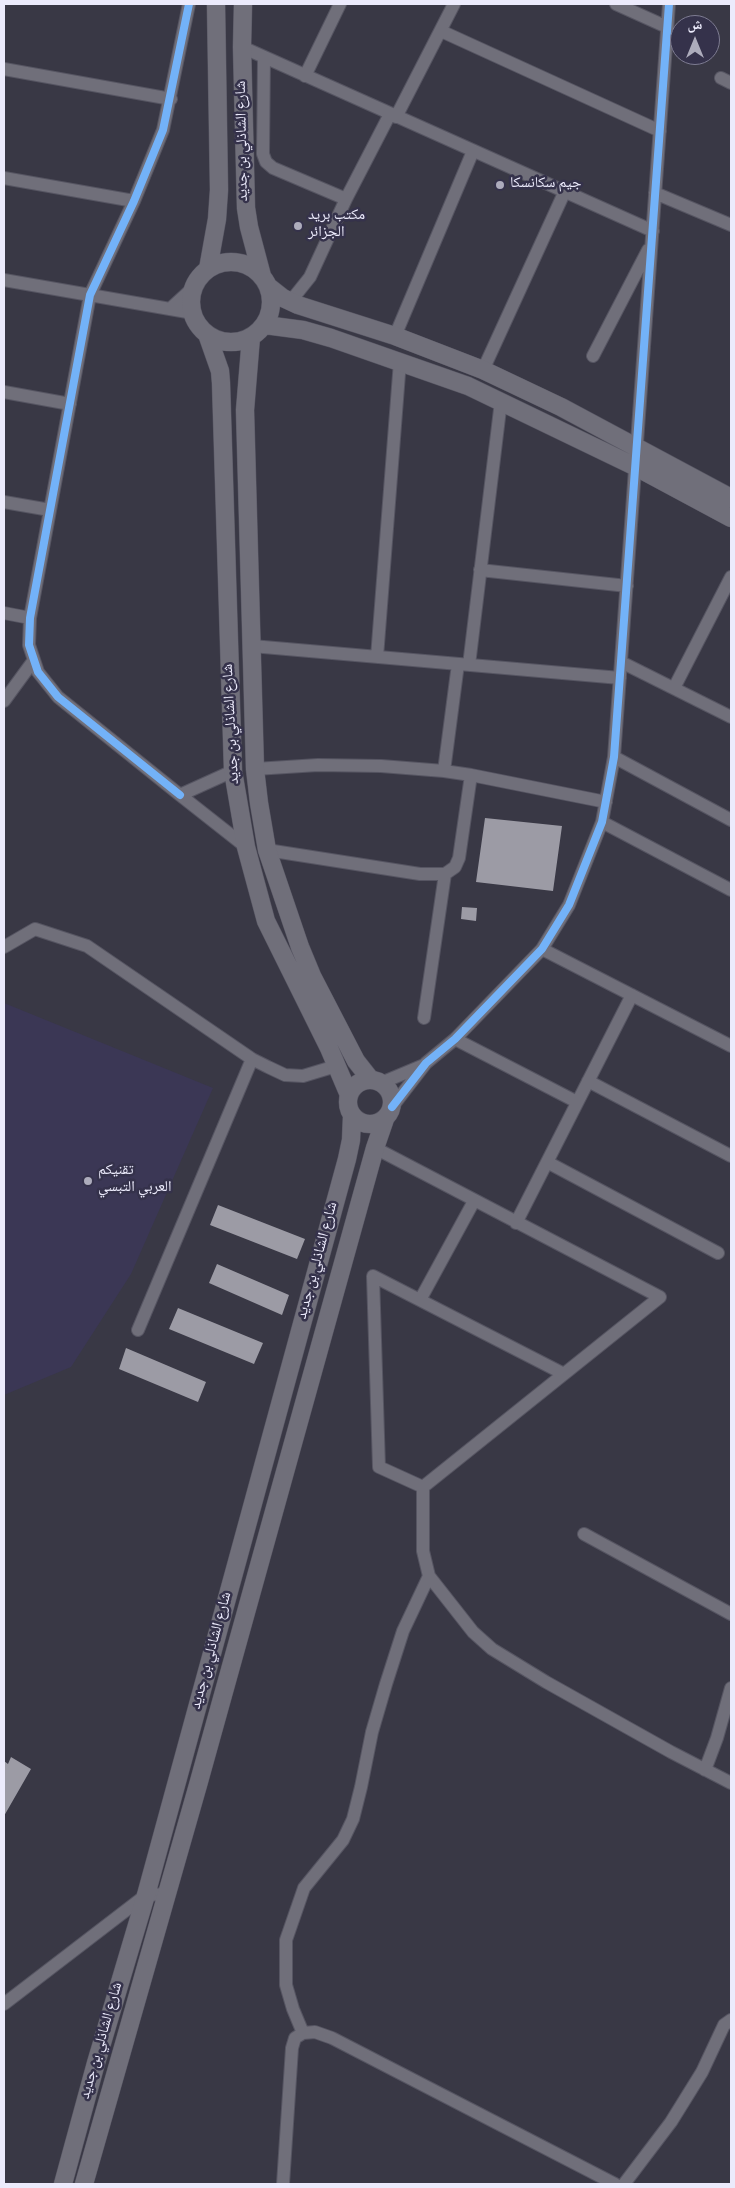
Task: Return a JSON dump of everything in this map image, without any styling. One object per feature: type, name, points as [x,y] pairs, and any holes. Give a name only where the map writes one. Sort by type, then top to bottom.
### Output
[{"type":"main road","name":"شارع الشاذلي بن جديد","points":[[208,269],[217,219],[219,190],[216,4]]},
{"type":"main road","name":"شارع الشاذلي بن جديد","points":[[244,4],[242,48],[246,208],[249,227],[266,282]]},
{"type":"main road","points":[[266,282],[272,300],[270,313],[264,325],[251,337],[240,341],[228,342],[207,334],[201,328],[193,313],[192,296],[199,277],[208,269],[218,264],[234,261],[250,265],[266,282],[290,302],[394,336],[483,370],[561,407],[731,498]]},
{"type":"main road","points":[[264,325],[303,330],[331,338],[400,361],[500,401],[636,467],[731,518]]},
{"type":"main road","name":"شارع الشاذلي بن جديد","points":[[207,334],[220,371],[222,396],[233,772],[246,848],[269,928],[336,1066],[348,1095]]},
{"type":"main road","name":"شارع الشاذلي بن جديد","points":[[251,337],[246,377],[245,410],[255,769],[267,850],[282,899],[312,976],[356,1061],[376,1081]]},
{"type":"main road","points":[[376,1081],[392,1096],[388,1113],[377,1124],[366,1125],[352,1116],[348,1106],[348,1095],[355,1086],[376,1081]]},
{"type":"main road","name":"شارع الشاذلي بن جديد","points":[[84,2184],[375,1148],[388,1113]]},
{"type":"main road","name":"شارع الشاذلي بن جديد","points":[[63,2184],[96,2063],[146,1895],[347,1160],[351,1140],[352,1116]]},
{"type":"street","points":[[189,4],[171,99],[163,130],[134,202],[90,295],[30,618],[29,645],[38,672],[58,697],[246,848]]},
{"type":"street","points":[[305,76],[340,4]]},
{"type":"street","points":[[290,302],[310,278],[346,199],[441,31],[454,4]]},
{"type":"street","points":[[616,4],[668,27]]},
{"type":"street","points":[[388,1113],[426,1064],[454,1040],[542,949],[569,905],[602,822],[614,757],[669,4]]},
{"type":"street","points":[[441,31],[660,131]]},
{"type":"street","points":[[242,48],[653,230]]},
{"type":"street","points":[[264,58],[263,154],[266,162],[272,168],[346,199]]},
{"type":"street","points":[[4,69],[171,99]]},
{"type":"street","points":[[394,336],[473,151]]},
{"type":"street","points":[[4,178],[134,202]]},
{"type":"street","points":[[483,370],[565,192]]},
{"type":"street","points":[[655,192],[731,225]]},
{"type":"street","points":[[592,356],[651,245]]},
{"type":"street","points":[[4,280],[193,313]]},
{"type":"street","points":[[170,309],[194,287]]},
{"type":"street","points":[[377,657],[400,361]]},
{"type":"street","points":[[4,392],[70,404]]},
{"type":"street","points":[[444,771],[480,570],[500,401]]},
{"type":"street","points":[[4,502],[50,510]]},
{"type":"street","points":[[480,570],[627,586]]},
{"type":"street","points":[[674,688],[731,577]]},
{"type":"street","points":[[4,613],[30,618]]},
{"type":"street","points":[[252,646],[620,678]]},
{"type":"street","points":[[4,701],[34,660]]},
{"type":"street","points":[[621,662],[731,717]]},
{"type":"street","points":[[614,757],[731,820]]},
{"type":"street","points":[[255,769],[318,765],[381,766],[444,771],[606,802]]},
{"type":"street","points":[[180,796],[233,772]]},
{"type":"street","points":[[267,850],[420,874],[445,874],[455,867],[459,858],[471,775]]},
{"type":"street","points":[[602,822],[731,890]]},
{"type":"street","points":[[424,1018],[445,874]]},
{"type":"street","points":[[4,948],[35,930],[87,946],[252,1059],[285,1074],[303,1076],[336,1066]]},
{"type":"street","points":[[542,949],[731,1046]]},
{"type":"street","points":[[516,1222],[632,995]]},
{"type":"street","points":[[454,1040],[577,1102]]},
{"type":"street","points":[[138,1330],[252,1059]]},
{"type":"street","points":[[376,1081],[426,1064]]},
{"type":"street","points":[[588,1081],[731,1156]]},
{"type":"street","points":[[375,1148],[660,1297],[423,1487]]},
{"type":"street","points":[[547,1162],[718,1253]]},
{"type":"street","points":[[420,1300],[474,1201]]},
{"type":"street","points":[[423,1487],[379,1467],[373,1276],[564,1374]]},
{"type":"street","points":[[423,1487],[424,1551],[429,1576],[473,1632],[492,1649],[554,1687],[731,1783]]},
{"type":"street","points":[[584,1534],[731,1614]]},
{"type":"street","points":[[303,2033],[286,1985],[286,1940],[304,1888],[343,1840],[353,1820],[362,1787],[372,1732],[389,1675],[403,1631],[429,1576]]},
{"type":"street","points":[[705,1770],[731,1688]]},
{"type":"street","points":[[4,2004],[146,1895],[167,1894]]},
{"type":"street","points":[[624,2184],[671,2122],[702,2072],[724,2025],[731,2020]]},
{"type":"street","points":[[283,2184],[292,2048],[295,2038],[303,2033],[315,2032],[332,2038],[615,2184]]},
{"type":"shaded area","name":"تقنيكم العربي التبسي","points":[[4,1003],[213,1088],[131,1274],[71,1367],[4,1395]]},
{"type":"building","points":[[485,818],[562,826],[553,891],[476,882]]},
{"type":"building","points":[[462,907],[477,908],[476,921],[461,919]]},
{"type":"building","points":[[218,1205],[305,1239],[297,1259],[210,1225]]},
{"type":"building","points":[[217,1264],[289,1295],[282,1315],[209,1283]]},
{"type":"building","points":[[178,1308],[263,1343],[254,1364],[169,1329]]},
{"type":"building","points":[[126,1348],[206,1382],[198,1402],[119,1369]]},
{"type":"building","points":[[11,1757],[31,1769],[4,1816],[4,1761],[8,1764]]},
{"type":"cycle path","points":[[180,795],[58,697],[38,672],[29,645],[30,618],[90,295],[134,201],[163,130],[189,4]]},
{"type":"cycle path","points":[[392,1107],[426,1063],[455,1039],[542,949],[569,905],[602,822],[614,757],[669,4]]},
{"type":"place","name":"جيم سكانسكا","points":[[500,185]]},
{"type":"place","name":"مكتب بريد الجزائر","points":[[298,226]]},
{"type":"place","name":"تقنيكم العربي التبسي","points":[[88,1181]]}]
